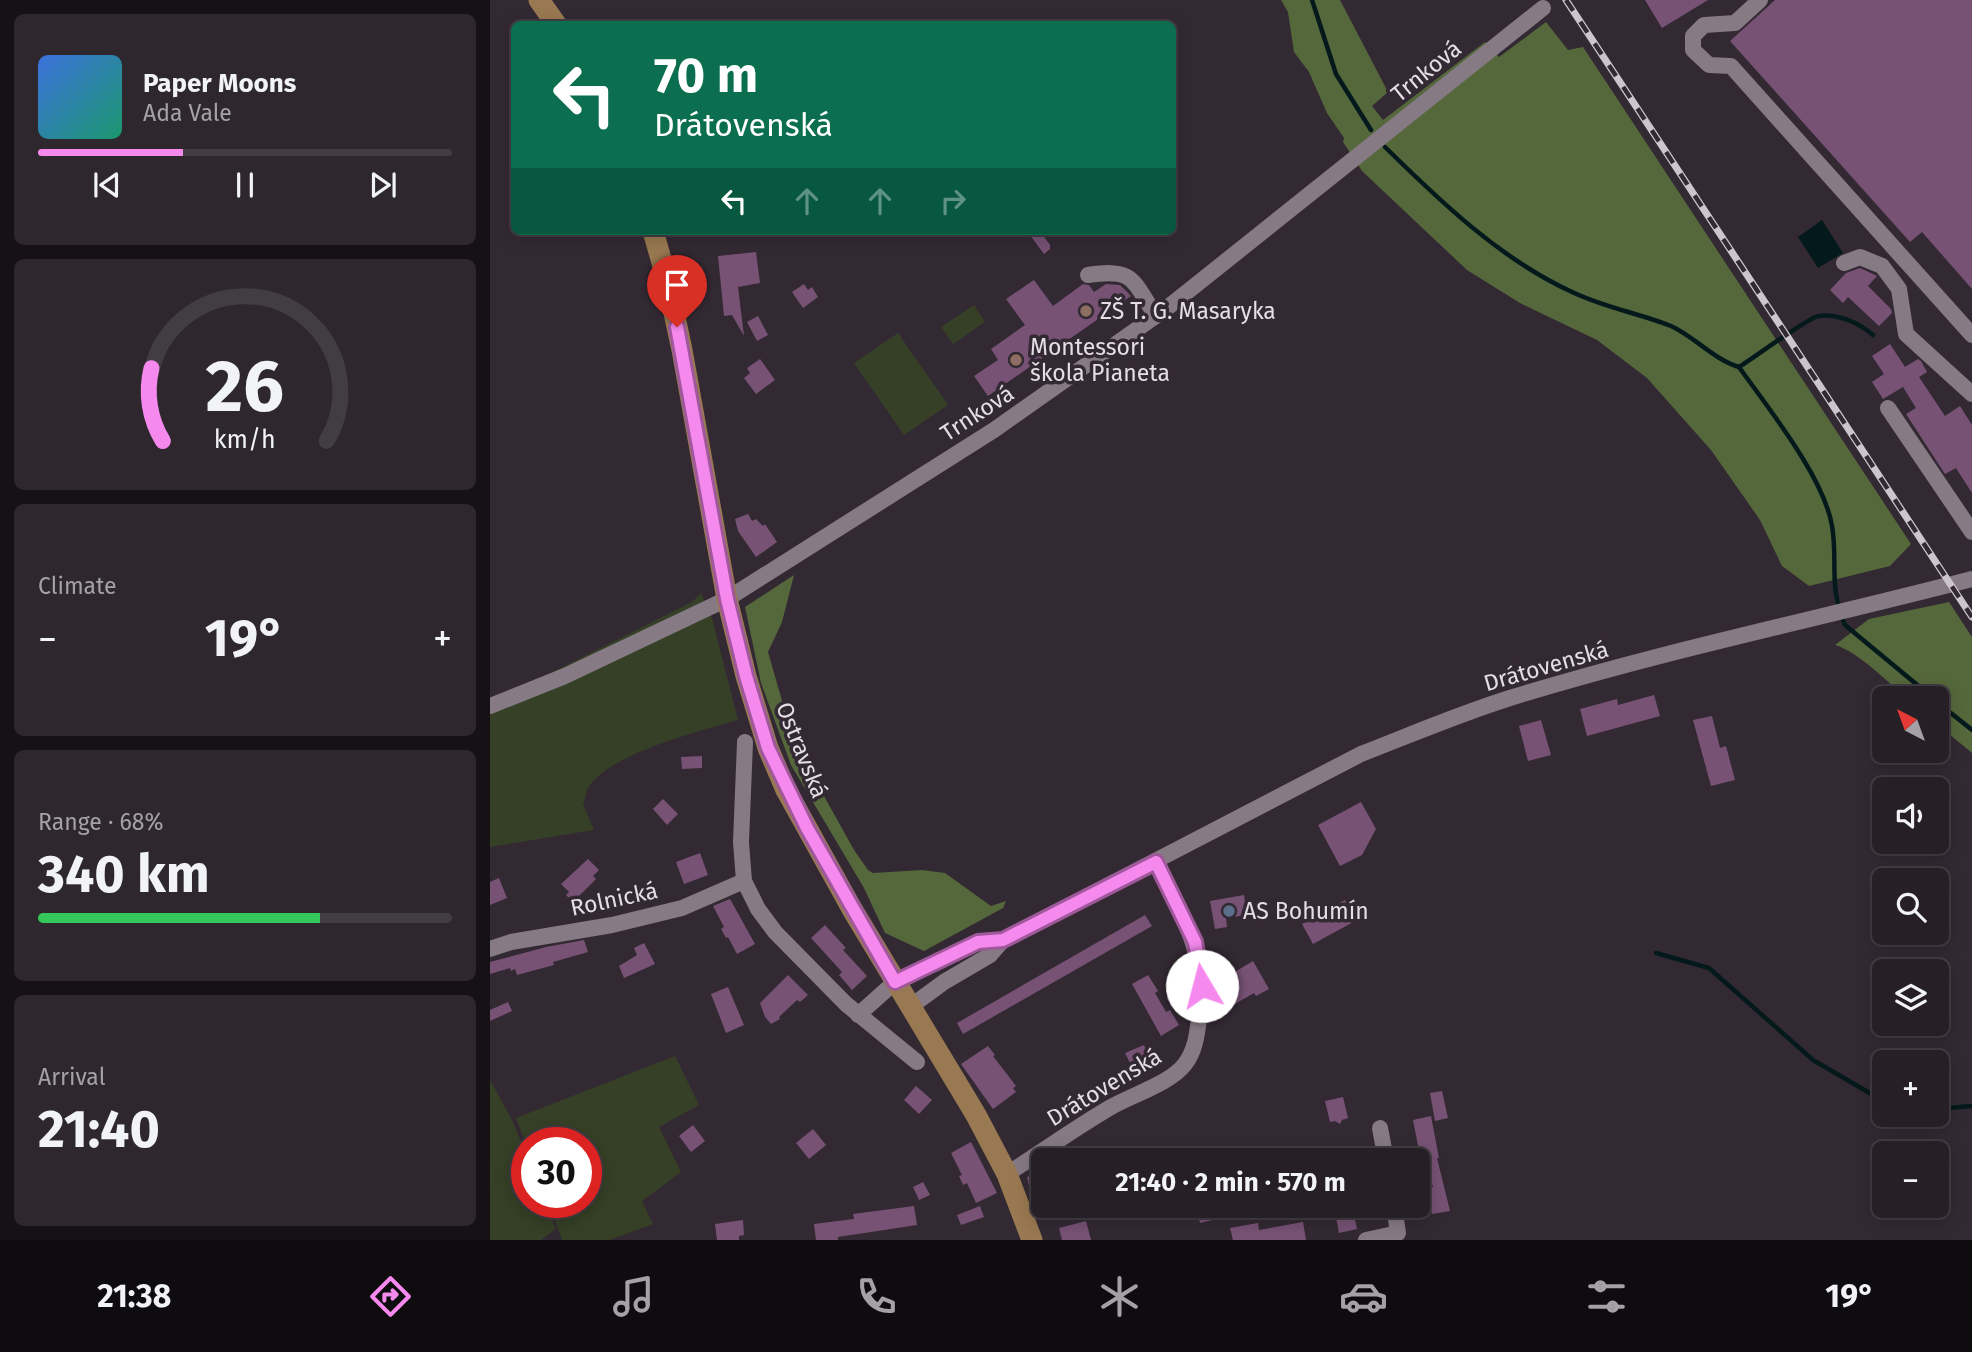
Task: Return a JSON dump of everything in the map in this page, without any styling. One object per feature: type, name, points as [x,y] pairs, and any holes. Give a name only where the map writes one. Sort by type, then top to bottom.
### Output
[{"type":"main road","points":[[539,0],[554,21]]},
{"type":"main road","name":"Ostravská","points":[[654,235],[682,350],[727,599],[746,676],[768,748],[807,828],[895,982],[976,1115],[1007,1174],[1032,1240]]},
{"type":"street","points":[[1760,0],[1735,23],[1704,25],[1693,36],[1693,50],[1709,65],[1731,66],[1972,335]]},
{"type":"street","name":"Trnková","points":[[490,706],[565,676],[727,599],[994,430],[1156,316],[1543,8]]},
{"type":"street","points":[[1844,263],[1860,257],[1882,266],[1899,289],[1906,334],[1972,394]]},
{"type":"street","points":[[1088,275],[1123,273],[1131,279],[1156,316]]},
{"type":"street","points":[[1888,408],[1972,532]]},
{"type":"street","name":"Drátovenská","points":[[858,1015],[895,982],[978,942],[1003,940],[1361,754],[1546,687],[1972,579]]},
{"type":"street","points":[[745,742],[741,842],[744,881],[758,909],[775,932],[858,1015],[917,1062]]},
{"type":"street","name":"Drátovenská","points":[[1007,1174],[1111,1107],[1177,1073],[1190,1056],[1198,1033],[1202,986],[1199,964],[1195,942],[1156,862]]},
{"type":"street","name":"Rolnická","points":[[490,949],[511,942],[612,925],[682,908],[744,881]]},
{"type":"street","name":"Drátovenská","points":[[911,1007],[944,982],[990,956],[1003,940]]},
{"type":"street","points":[[1380,1128],[1384,1148]]},
{"type":"street","points":[[1366,1240],[1398,1233],[1396,1218]]},
{"type":"green space","points":[[1281,0],[1340,0],[1388,92],[1372,106],[1383,120],[1485,42],[1499,57],[1546,22],[1568,50],[1583,47],[1911,544],[1890,566],[1809,586],[1782,566],[1760,520],[1711,450],[1647,378],[1597,340],[1520,303],[1467,270],[1362,171],[1327,113],[1309,72],[1294,52],[1288,12]]},
{"type":"green space","points":[[974,305],[985,322],[953,344],[941,327]]},
{"type":"green space","points":[[898,333],[948,405],[904,435],[854,363]]},
{"type":"green space","points":[[794,575],[782,622],[768,652],[789,725],[804,760],[854,850],[873,873],[922,870],[945,873],[991,906],[1006,901],[1003,908],[924,951],[885,933],[864,888],[791,765],[761,683],[745,607]]},
{"type":"green space","points":[[701,593],[712,618],[738,720],[656,745],[634,754],[599,776],[588,788],[583,804],[594,830],[490,847],[490,700],[519,689],[692,602]]},
{"type":"green space","points":[[1949,602],[1972,637],[1972,753],[1950,735],[1950,686],[1893,686],[1863,661],[1835,645],[1869,619]]},
{"type":"green space","points":[[675,1056],[699,1105],[659,1127],[681,1172],[642,1201],[653,1224],[610,1240],[562,1240],[554,1218],[602,1218],[602,1127],[519,1127],[516,1118]]},
{"type":"green space","points":[[490,1080],[515,1127],[511,1127],[511,1218],[552,1218],[556,1229],[541,1240],[490,1240]]},
{"type":"shaded area","points":[[1822,220],[1843,253],[1818,268],[1798,237]]},
{"type":"building","points":[[1645,0],[1708,0],[1662,28]]},
{"type":"building","points":[[1775,0],[1972,0],[1972,289],[1922,232],[1910,242],[1730,41]]},
{"type":"building","points":[[1030,235],[1043,235],[1050,245],[1050,249],[1044,254]]},
{"type":"building","points":[[756,252],[760,283],[738,287],[744,336],[732,315],[724,316],[718,256]]},
{"type":"building","points":[[1860,268],[1877,276],[1868,286],[1891,309],[1892,313],[1879,326],[1848,297],[1843,303],[1830,290],[1846,273]]},
{"type":"building","points":[[1034,280],[1053,306],[1083,284],[1089,285],[1094,292],[1106,284],[1120,285],[1131,296],[988,396],[974,376],[998,360],[991,349],[1025,325],[1006,299]]},
{"type":"building","points":[[804,284],[808,290],[812,287],[818,297],[803,308],[792,292]]},
{"type":"building","points":[[758,316],[768,335],[757,341],[747,322]]},
{"type":"building","points":[[1890,344],[1905,367],[1918,359],[1921,361],[1927,372],[1919,377],[1945,416],[1960,406],[1972,425],[1972,493],[1956,468],[1945,474],[1906,414],[1916,408],[1903,387],[1883,399],[1872,382],[1884,374],[1872,356]]},
{"type":"building","points":[[760,359],[775,380],[756,394],[744,378],[750,373],[747,368]]},
{"type":"building","points":[[748,514],[752,521],[756,519],[763,526],[765,524],[777,542],[756,557],[738,531],[735,519]]},
{"type":"building","points":[[1654,695],[1660,716],[1587,736],[1580,709],[1617,699],[1618,705]]},
{"type":"building","points":[[1712,716],[1720,748],[1726,746],[1735,780],[1711,786],[1693,720]]},
{"type":"building","points":[[1541,720],[1551,755],[1528,761],[1519,726]]},
{"type":"building","points":[[702,756],[702,768],[682,769],[681,757]]},
{"type":"building","points":[[663,799],[678,814],[667,825],[653,809]]},
{"type":"building","points":[[1361,802],[1376,829],[1362,855],[1340,866],[1318,825]]},
{"type":"building","points":[[700,853],[708,875],[684,884],[676,862]]},
{"type":"building","points":[[588,859],[599,870],[593,876],[596,879],[573,902],[566,895],[569,892],[561,884]]},
{"type":"building","points":[[499,878],[507,898],[490,905],[490,882]]},
{"type":"building","points":[[1244,895],[1247,915],[1226,918],[1227,927],[1215,929],[1210,901]]},
{"type":"building","points":[[730,899],[755,944],[737,954],[721,929],[724,927],[713,906]]},
{"type":"building","points":[[1345,900],[1357,920],[1313,944],[1302,924]]},
{"type":"building","points":[[1145,915],[1152,926],[963,1034],[957,1023]]},
{"type":"building","points":[[825,925],[867,976],[852,990],[839,975],[842,972],[811,938]]},
{"type":"building","points":[[584,940],[588,952],[553,962],[554,965],[517,975],[515,969],[511,971],[510,968],[490,974],[490,962]]},
{"type":"building","points":[[644,943],[655,964],[624,978],[619,966],[637,955],[634,948]]},
{"type":"building","points":[[1253,961],[1269,989],[1256,996],[1254,993],[1226,1009],[1213,985]]},
{"type":"building","points":[[788,975],[808,995],[800,1002],[797,1000],[780,1019],[771,1024],[760,1003]]},
{"type":"building","points":[[1148,975],[1166,1012],[1170,1010],[1179,1025],[1161,1036],[1132,984]]},
{"type":"building","points":[[728,987],[744,1025],[726,1033],[711,994]]},
{"type":"building","points":[[508,1002],[512,1011],[490,1021],[490,1010]]},
{"type":"building","points":[[1144,1045],[1154,1066],[1136,1075],[1125,1053]]},
{"type":"building","points":[[988,1046],[1016,1086],[1013,1088],[1016,1092],[993,1109],[961,1064]]},
{"type":"building","points":[[916,1086],[932,1100],[919,1114],[904,1100]]},
{"type":"building","points":[[1442,1091],[1448,1118],[1435,1121],[1430,1093]]},
{"type":"building","points":[[1343,1097],[1348,1118],[1340,1124],[1330,1122],[1325,1101]]},
{"type":"building","points":[[1431,1116],[1437,1158],[1450,1211],[1432,1214],[1430,1148],[1418,1148],[1413,1120]]},
{"type":"building","points":[[693,1125],[705,1141],[691,1152],[679,1136]]},
{"type":"building","points":[[813,1129],[826,1145],[809,1159],[796,1143]]},
{"type":"building","points":[[971,1142],[997,1193],[976,1203],[967,1183],[963,1185],[959,1176],[962,1175],[951,1153]]},
{"type":"building","points":[[1031,1176],[1030,1190],[1027,1177]]},
{"type":"building","points":[[923,1182],[930,1195],[919,1200],[913,1187]]},
{"type":"building","points":[[914,1206],[917,1225],[838,1237],[838,1240],[816,1240],[814,1224],[854,1219],[853,1214]]},
{"type":"building","points":[[980,1206],[984,1217],[961,1225],[957,1215]]},
{"type":"building","points":[[1199,1218],[1217,1218],[1217,1219],[1200,1223]]},
{"type":"building","points":[[1336,1218],[1355,1218],[1357,1229],[1339,1233]]},
{"type":"building","points":[[743,1220],[744,1235],[739,1236],[739,1240],[717,1240],[715,1224]]},
{"type":"building","points":[[1086,1221],[1091,1240],[1062,1240],[1059,1228]]},
{"type":"building","points":[[1303,1222],[1306,1240],[1233,1240],[1230,1228],[1258,1223],[1259,1230]]},
{"type":"waterway","points":[[1312,0],[1336,74],[1371,130]]},
{"type":"waterway","points":[[1385,147],[1472,227],[1544,278],[1582,297],[1671,326],[1739,367],[1818,316],[1848,320],[1873,335]]},
{"type":"waterway","points":[[1739,367],[1807,465],[1827,507],[1832,526],[1835,587],[1839,607]]},
{"type":"waterway","points":[[1841,615],[1845,625],[1919,686]]},
{"type":"waterway","points":[[1950,712],[1972,730]]},
{"type":"waterway","points":[[1656,953],[1709,968],[1813,1060],[1872,1094]]},
{"type":"waterway","points":[[1949,1108],[1972,1106]]},
{"type":"railway","points":[[1566,0],[1972,617]]},
{"type":"place","name":"ZŠ T. G. Masaryka","points":[[1086,311]]},
{"type":"place","name":"Montessori škola Pianeta","points":[[1016,360]]},
{"type":"place","name":"AS Bohumín","points":[[1229,911]]},
{"type":"route","points":[[677,327],[727,599],[746,676],[768,748],[786,790],[895,982],[978,942],[1003,940],[1156,862],[1195,942],[1202,986]]}]
